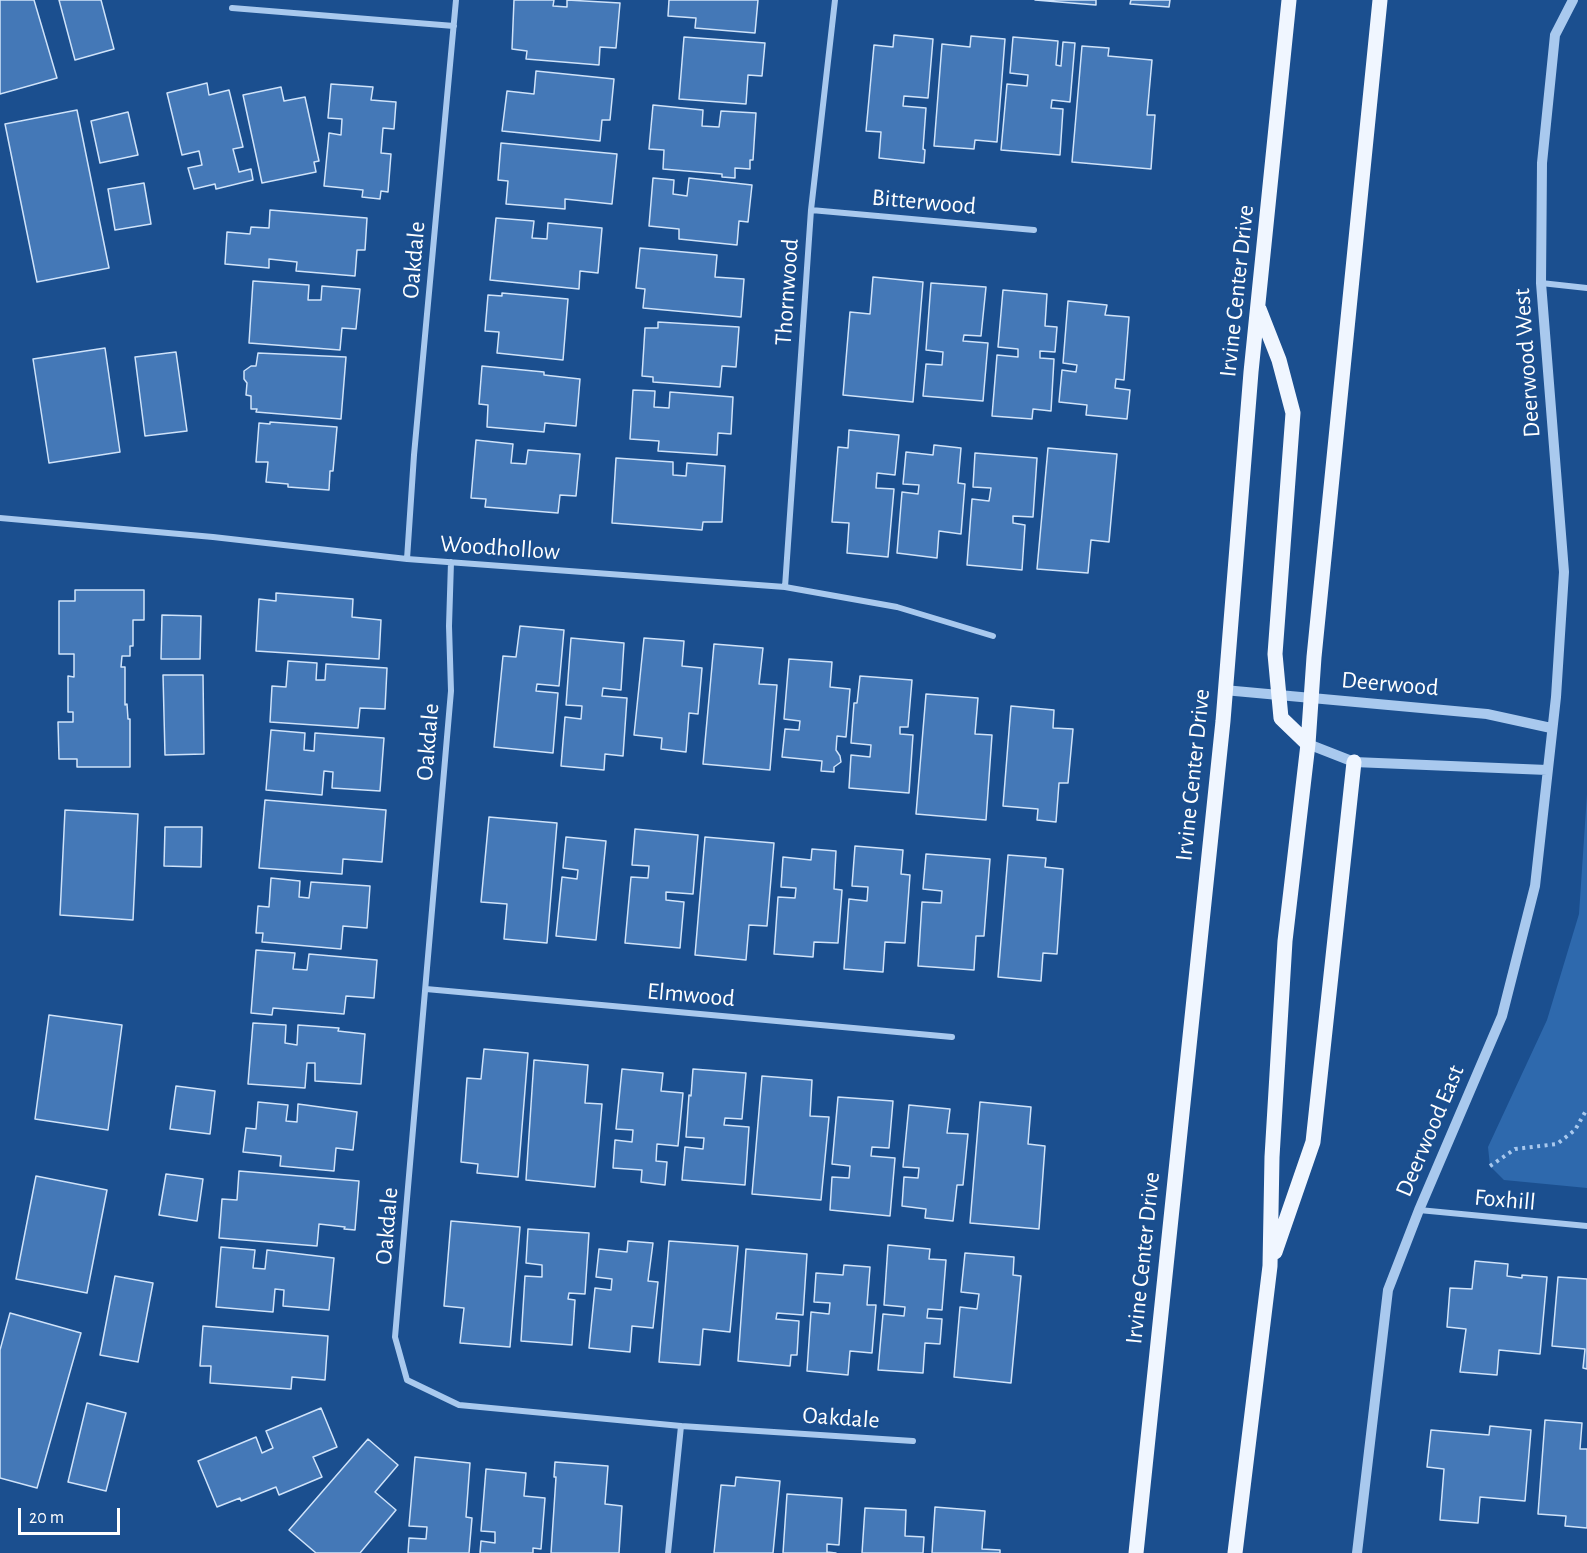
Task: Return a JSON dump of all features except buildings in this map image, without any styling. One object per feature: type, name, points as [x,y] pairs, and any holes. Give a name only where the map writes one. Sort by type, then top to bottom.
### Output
[{"type":"main road","name":"Irvine Center Drive","points":[[1136,1553],[1216,786],[1258,306],[1289,0]]},
{"type":"main road","points":[[1235,1553],[1270,1266],[1272,1157],[1285,941],[1308,744],[1314,657],[1380,0]]},
{"type":"main road","points":[[1258,306],[1279,360],[1293,413],[1275,654],[1281,718],[1308,744]]},
{"type":"main road","points":[[1270,1266],[1313,1142],[1354,762]]},
{"type":"street","name":"Oakdale","points":[[407,559],[416,431],[456,0]]},
{"type":"street","name":"Thornwood","points":[[785,587],[811,210],[835,0]]},
{"type":"street","name":"Deerwood West","points":[[1551,728],[1556,697],[1564,572],[1541,283],[1542,163],[1555,35],[1573,0]]},
{"type":"street","points":[[232,8],[454,26]]},
{"type":"street","name":"Bitterwood","points":[[811,210],[1034,230]]},
{"type":"street","points":[[1541,283],[1587,288]]},
{"type":"street","name":"Woodhollow","points":[[0,518],[213,537],[407,559],[785,587],[897,606],[993,636]]},
{"type":"street","name":"Oakdale","points":[[451,562],[449,626],[451,691],[395,1337],[407,1380],[459,1405],[681,1426],[913,1441]]},
{"type":"street","name":"Deerwood","points":[[1224,690],[1487,714],[1551,728]]},
{"type":"street","name":"Deerwood East","points":[[1357,1553],[1388,1290],[1419,1210],[1503,1016],[1535,886],[1551,728]]},
{"type":"street","points":[[1308,744],[1354,762],[1547,770]]},
{"type":"street","name":"Elmwood","points":[[426,989],[952,1037]]},
{"type":"street","name":"Foxhill","points":[[1419,1210],[1587,1226]]},
{"type":"street","points":[[668,1553],[681,1426]]},
{"type":"path","points":[[1490,1166],[1515,1149],[1557,1144],[1575,1130],[1587,1109]]},
{"type":"shaded area","points":[[1587,794],[1587,1188],[1504,1180],[1490,1166],[1488,1147],[1547,1020],[1579,914]]}]
